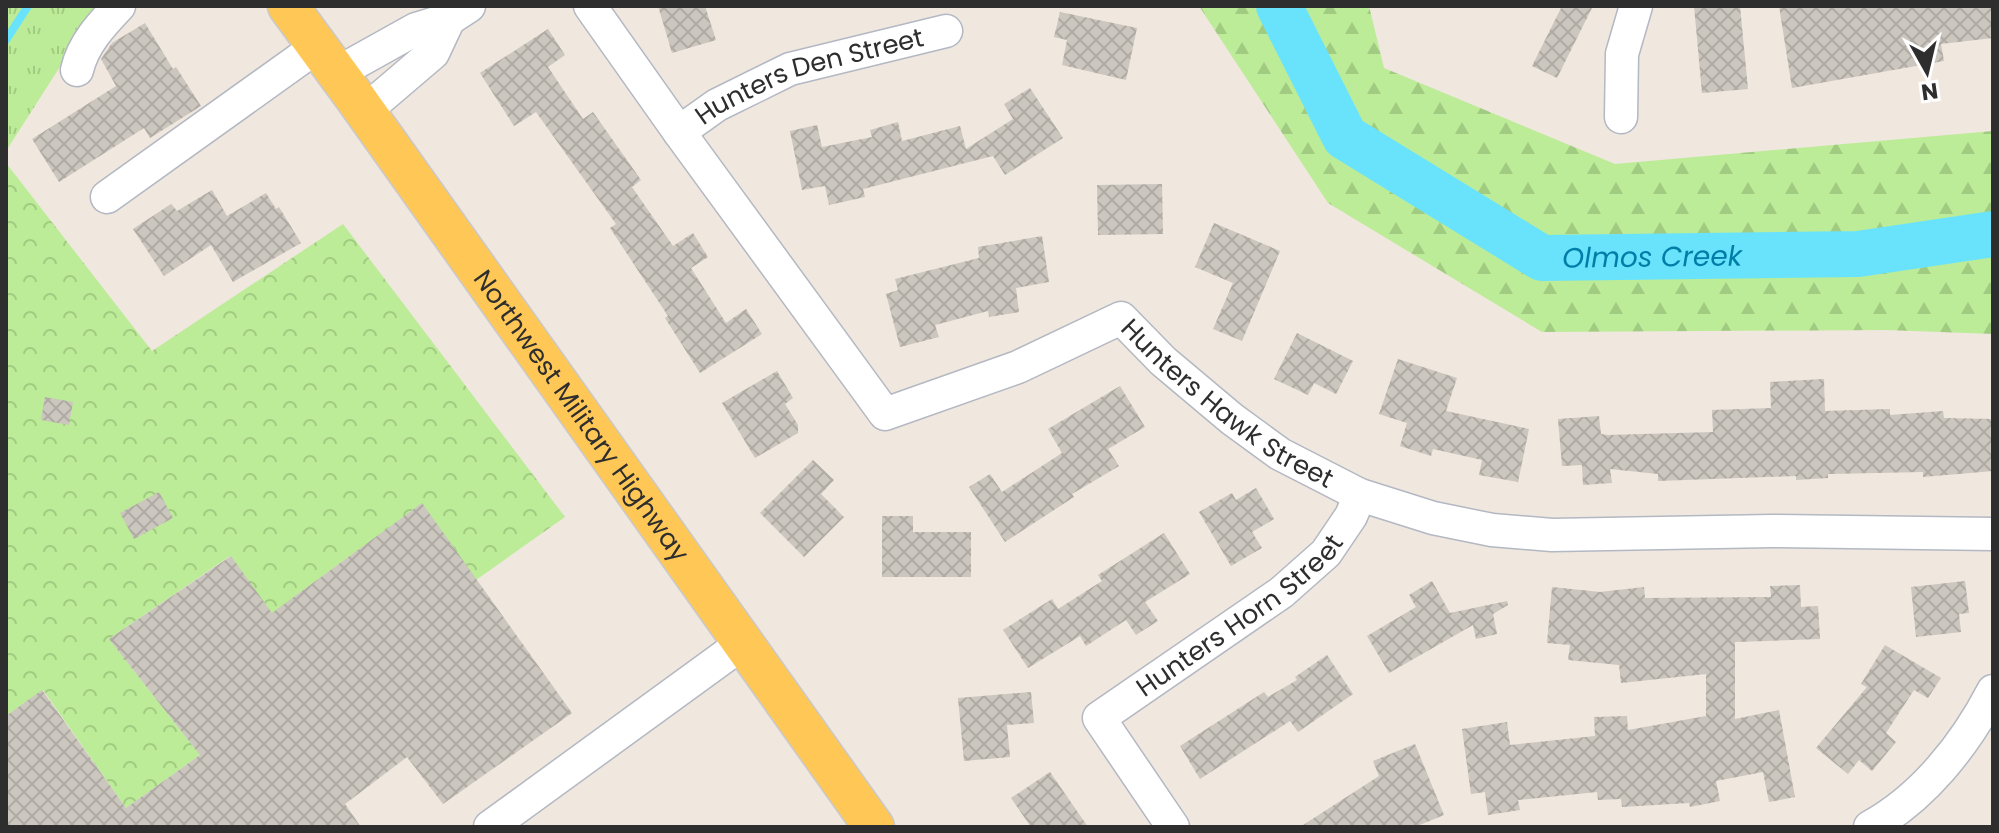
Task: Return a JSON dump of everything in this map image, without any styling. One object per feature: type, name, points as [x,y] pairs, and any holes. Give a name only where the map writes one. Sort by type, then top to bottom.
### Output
[{"type":"main road","name":"Northwest Military Highway","points":[[288,6],[874,827]]},
{"type":"street","points":[[77,70],[80,56],[96,31],[119,6]]},
{"type":"street","name":"Hunters Hawk Street","points":[[590,6],[885,414],[1018,367],[1121,318],[1163,361],[1232,419],[1280,454],[1360,495],[1433,518],[1492,530],[1552,535],[1772,531],[1993,534]]},
{"type":"street","points":[[1621,117],[1622,54],[1636,6]]},
{"type":"street","points":[[107,197],[328,60],[459,13]]},
{"type":"street","points":[[365,111],[433,53],[459,13]]},
{"type":"street","name":"Hunters Den Street","points":[[679,132],[717,105],[790,69],[946,31]]},
{"type":"street","name":"Hunters Horn Street","points":[[1173,827],[1099,718],[1282,592],[1326,553],[1351,516],[1360,495]]},
{"type":"street","points":[[490,827],[743,643]]},
{"type":"street","points":[[1870,827],[1907,803],[1940,771],[1993,691]]},
{"type":"green space","points":[[6,6],[109,6],[79,37],[6,151]]},
{"type":"green space","points":[[1199,6],[1369,6],[1384,68],[1615,164],[1993,131],[1993,334],[1886,330],[1542,332],[1328,203]]},
{"type":"green space","points":[[6,163],[152,351],[343,224],[565,517],[476,580],[421,504],[294,597],[310,665],[230,556],[109,639],[200,755],[126,808],[43,690],[6,716]]},
{"type":"building","points":[[658,6],[705,6],[716,40],[672,53]]},
{"type":"building","points":[[1562,6],[1593,6],[1557,78],[1532,66]]},
{"type":"building","points":[[1694,6],[1740,6],[1748,89],[1702,93]]},
{"type":"building","points":[[1779,6],[1993,6],[1993,38],[1941,44],[1944,61],[1792,88]]},
{"type":"building","points":[[1060,12],[1137,28],[1126,80],[1062,65],[1067,40],[1054,37]]},
{"type":"building","points":[[145,23],[173,69],[176,67],[201,106],[150,138],[144,128],[59,182],[32,139],[116,86],[101,59],[112,43]]},
{"type":"building","points":[[548,29],[565,55],[548,67],[583,119],[593,112],[641,180],[632,187],[673,246],[693,233],[708,257],[691,268],[726,323],[746,309],[762,334],[700,373],[665,318],[668,316],[610,228],[616,224],[536,112],[514,126],[480,73]]},
{"type":"building","points":[[1030,88],[1063,138],[1005,175],[993,156],[863,189],[865,197],[829,205],[825,186],[802,190],[790,131],[817,125],[822,147],[872,137],[870,130],[898,122],[902,141],[960,126],[966,149],[1013,119],[1004,104]]},
{"type":"building","points":[[1162,184],[1163,234],[1098,235],[1097,185]]},
{"type":"building","points":[[212,190],[227,216],[266,193],[276,209],[279,207],[301,243],[233,282],[211,245],[164,276],[133,229],[171,204],[177,211]]},
{"type":"building","points":[[1214,223],[1280,251],[1242,341],[1213,329],[1233,283],[1195,267]]},
{"type":"building","points":[[1042,236],[1049,282],[1016,288],[1019,312],[989,317],[988,311],[935,325],[939,337],[900,347],[886,294],[898,290],[895,279],[979,258],[978,247]]},
{"type":"building","points":[[1297,333],[1353,361],[1336,394],[1314,383],[1308,395],[1274,379]]},
{"type":"building","points":[[1398,359],[1457,378],[1446,411],[1529,429],[1518,482],[1479,475],[1482,460],[1433,449],[1431,456],[1400,446],[1407,423],[1379,414]]},
{"type":"building","points":[[777,371],[793,398],[785,404],[798,425],[798,433],[755,458],[722,403]]},
{"type":"building","points":[[1824,379],[1825,411],[1890,409],[1890,415],[1943,411],[1944,418],[1993,419],[1993,471],[1923,477],[1923,472],[1828,474],[1828,478],[1796,480],[1796,476],[1658,481],[1658,474],[1610,469],[1612,483],[1583,485],[1582,465],[1562,466],[1558,419],[1599,416],[1601,434],[1608,435],[1713,432],[1712,410],[1771,408],[1770,382]]},
{"type":"building","points":[[1120,386],[1145,427],[1108,449],[1119,466],[1072,494],[1074,497],[1005,542],[969,487],[990,474],[1002,492],[1062,453],[1048,429]]},
{"type":"building","points":[[45,397],[73,402],[69,425],[41,420]]},
{"type":"building","points":[[813,460],[834,480],[821,494],[844,517],[804,557],[760,513]]},
{"type":"building","points":[[1256,488],[1274,519],[1252,532],[1262,548],[1231,566],[1199,512],[1232,493],[1236,500]]},
{"type":"building","points":[[159,492],[173,518],[134,539],[120,513]]},
{"type":"building","points":[[422,503],[572,713],[443,804],[407,757],[345,804],[361,827],[6,827],[6,716],[42,690],[126,808],[200,755],[109,639],[231,556],[272,613]]},
{"type":"building","points":[[882,516],[913,516],[913,532],[971,532],[971,577],[882,577]]},
{"type":"building","points":[[1164,533],[1190,574],[1145,602],[1158,621],[1136,635],[1126,620],[1086,646],[1080,636],[1028,668],[1003,630],[1052,599],[1058,609],[1102,581],[1098,575]]},
{"type":"building","points":[[1432,581],[1450,613],[1507,601],[1508,605],[1493,614],[1497,634],[1476,639],[1473,625],[1389,673],[1367,636],[1416,607],[1409,595]]},
{"type":"building","points":[[1965,581],[1969,613],[1959,614],[1961,632],[1916,637],[1911,587]]},
{"type":"building","points":[[1800,585],[1801,607],[1818,606],[1820,639],[1735,642],[1735,719],[1779,710],[1795,797],[1769,802],[1763,772],[1716,781],[1720,801],[1690,807],[1689,803],[1622,807],[1621,799],[1598,800],[1597,792],[1518,800],[1520,810],[1488,815],[1485,792],[1471,794],[1462,729],[1507,722],[1510,745],[1595,736],[1594,717],[1627,716],[1628,730],[1706,716],[1706,674],[1621,683],[1619,665],[1568,660],[1570,645],[1547,643],[1552,587],[1600,592],[1644,587],[1645,598],[1771,597],[1770,586]]},
{"type":"building","points":[[1885,645],[1941,678],[1928,698],[1914,690],[1886,733],[1896,742],[1872,771],[1859,760],[1848,774],[1816,748],[1867,687],[1861,684]]},
{"type":"building","points":[[1327,655],[1353,694],[1298,732],[1290,721],[1200,779],[1180,746],[1264,692],[1268,697],[1297,680],[1295,677]]},
{"type":"building","points":[[1031,692],[1034,723],[1007,725],[1010,757],[964,761],[958,698]]},
{"type":"building","points":[[1415,744],[1444,815],[1415,827],[1300,827],[1379,776],[1373,761]]},
{"type":"building","points":[[1050,772],[1088,827],[1031,827],[1011,798]]},
{"type":"waterway","points":[[6,40],[28,6]]},
{"type":"waterway","name":"Olmos Creek","points":[[1279,6],[1345,137],[1542,258],[1858,254],[1993,234]]}]
